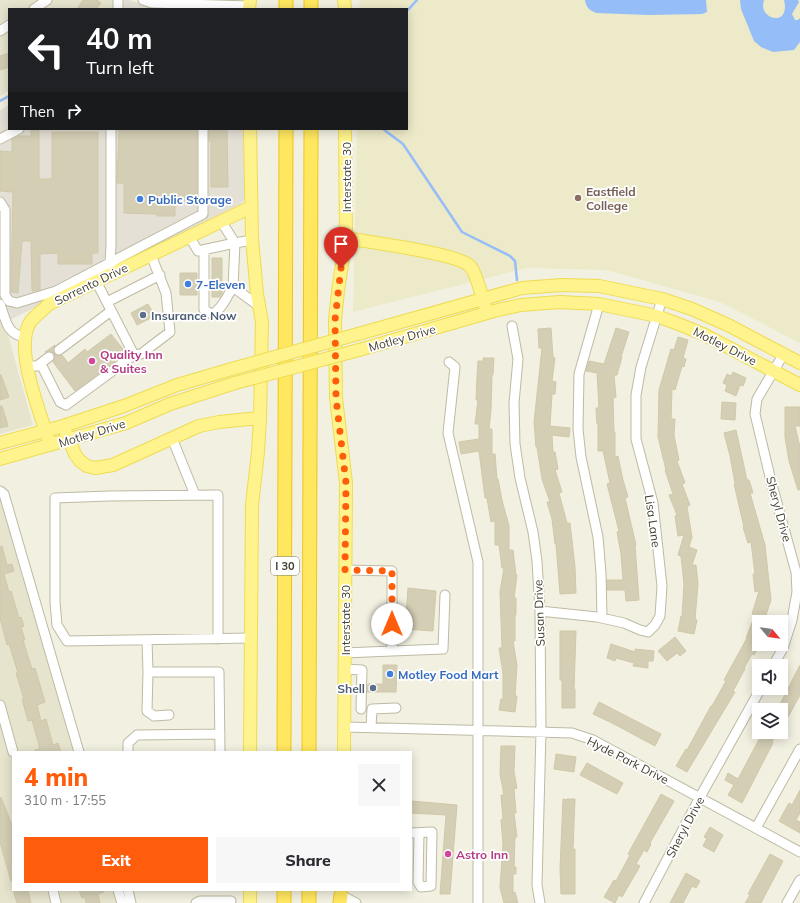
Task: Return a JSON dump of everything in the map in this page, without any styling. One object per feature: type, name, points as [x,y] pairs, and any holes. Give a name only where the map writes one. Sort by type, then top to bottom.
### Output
[{"type":"highway","name":"I 30","points":[[284,751],[286,130]]},
{"type":"highway","name":"I 30","points":[[309,751],[311,130]]},
{"type":"highway","points":[[284,891],[284,903]]},
{"type":"highway","points":[[309,891],[309,903]]},
{"type":"main road","points":[[250,130],[252,240],[262,322],[260,418],[252,505],[250,751]]},
{"type":"main road","name":"Interstate 30","points":[[344,751],[346,483],[336,398],[335,320],[346,238],[346,130]]},
{"type":"main road","name":"Sorrento Drive","points":[[50,445],[32,366],[25,353],[25,336],[31,322],[48,299],[96,281],[111,268],[151,250],[189,236],[251,206]]},
{"type":"main road","points":[[346,238],[459,259],[470,266],[487,313]]},
{"type":"main road","name":"Motley Drive","points":[[0,443],[63,426],[124,406],[177,385],[522,288],[562,285],[599,286],[662,299],[692,309],[724,323],[800,363]]},
{"type":"main road","name":"Motley Drive","points":[[0,459],[126,423],[170,404],[235,383],[359,350],[487,313],[521,305],[560,302],[599,304],[657,316],[703,334],[800,385]]},
{"type":"main road","points":[[63,426],[68,440],[80,461],[87,466],[96,468],[113,465],[199,426],[219,422],[260,418]]},
{"type":"main road","points":[[250,891],[250,903]]},
{"type":"street","points":[[35,8],[47,0]]},
{"type":"street","points":[[147,4],[169,2],[249,5]]},
{"type":"street","points":[[0,139],[17,130]]},
{"type":"street","points":[[0,202],[5,210],[5,295],[9,301],[17,303],[48,299],[56,292],[111,268],[111,130]]},
{"type":"street","points":[[203,130],[203,214],[210,226]]},
{"type":"street","points":[[32,366],[42,366],[60,402],[66,405],[134,355],[141,354],[170,332],[166,293],[151,250],[203,214]]},
{"type":"street","points":[[204,250],[204,310],[212,314],[219,310],[233,287],[235,243],[221,221]]},
{"type":"street","points":[[189,236],[198,251],[252,240]]},
{"type":"street","points":[[58,350],[109,307],[160,275]]},
{"type":"street","points":[[96,281],[134,355]]},
{"type":"street","points":[[233,287],[259,306]]},
{"type":"street","name":"Lisa Lane","points":[[540,611],[602,618],[624,623],[648,632],[655,625],[660,616],[662,586],[653,503],[636,439],[636,394],[642,367],[662,299]]},
{"type":"street","points":[[0,304],[8,328],[19,336],[25,336]]},
{"type":"street","points":[[599,304],[579,374],[578,429],[580,457],[598,536],[602,618]]},
{"type":"street","name":"Susan Drive","points":[[512,326],[518,359],[514,403],[515,444],[520,478],[533,532],[537,561],[540,611],[542,731],[537,885],[540,903]]},
{"type":"street","name":"Sheryl Drive","points":[[777,659],[783,648],[792,620],[797,592],[796,572],[771,481],[755,414],[757,399],[783,355]]},
{"type":"street","points":[[32,366],[49,357]]},
{"type":"street","points":[[449,362],[455,367],[448,433],[478,562],[478,903]]},
{"type":"street","points":[[172,438],[194,495]]},
{"type":"street","points":[[0,491],[4,494],[79,751]]},
{"type":"street","points":[[218,639],[218,495],[55,498],[55,602],[57,625],[67,641],[218,639],[251,638]]},
{"type":"street","points":[[345,570],[392,571],[392,651]]},
{"type":"street","points":[[344,653],[443,649],[445,595]]},
{"type":"street","points":[[147,640],[147,711],[154,716],[169,715]]},
{"type":"street","points":[[344,669],[362,670],[361,708]]},
{"type":"street","points":[[148,672],[219,672],[220,751]]},
{"type":"street","name":"Sheryl Drive","points":[[644,903],[757,695]]},
{"type":"street","points":[[0,705],[13,751]]},
{"type":"street","points":[[344,708],[396,708]]},
{"type":"street","points":[[371,728],[372,709]]},
{"type":"street","name":"Hyde Park Drive","points":[[344,727],[542,731],[572,733],[593,740],[800,852]]},
{"type":"street","points":[[128,751],[128,743],[137,734],[220,734]]},
{"type":"street","points":[[756,828],[800,749]]},
{"type":"street","points":[[432,832],[431,886],[421,887],[418,882],[415,833],[432,832]]},
{"type":"street","points":[[787,903],[800,880]]},
{"type":"street","points":[[53,891],[56,903]]},
{"type":"street","points":[[118,891],[122,903]]},
{"type":"street","points":[[128,891],[131,903]]},
{"type":"street","points":[[341,898],[356,903]]},
{"type":"street","points":[[196,903],[200,900],[231,901]]},
{"type":"shaded area","points":[[0,0],[114,0],[114,8],[8,8],[8,91],[0,96]]},
{"type":"shaded area","points":[[124,0],[129,0],[161,8],[124,8]]},
{"type":"shaded area","name":"Eastfield College","points":[[360,0],[800,0],[800,343],[720,302],[607,270],[527,268],[353,312],[357,130],[408,130],[408,8],[359,8]]},
{"type":"shaded area","name":"Public Storage","points":[[8,106],[8,130],[246,130],[247,196],[239,205],[10,320],[1,291],[0,110]]},
{"type":"shaded area","points":[[0,313],[8,335],[33,425],[0,434]]},
{"type":"shaded area","points":[[0,496],[75,751],[12,751],[12,891],[115,891],[119,903],[0,903]]},
{"type":"water","points":[[585,0],[706,0],[707,12],[702,14],[649,15],[596,13],[588,8]]},
{"type":"water","points":[[740,0],[764,0],[763,7],[765,12],[769,16],[779,18],[783,15],[785,9],[784,0],[798,0],[799,2],[792,14],[795,20],[800,18],[800,42],[794,50],[773,52],[761,47],[754,41],[741,9]]},
{"type":"building","points":[[83,0],[97,0],[101,3],[97,8],[78,8]]},
{"type":"building","points":[[8,53],[8,67],[0,70],[0,56]]},
{"type":"building","points":[[31,130],[39,130],[39,179],[52,179],[52,132],[98,132],[98,253],[92,253],[92,264],[58,264],[58,253],[40,254],[40,290],[32,291],[31,241],[22,241],[18,293],[11,292],[13,192],[0,191],[0,151],[12,152],[12,139],[18,136],[31,136]]},
{"type":"building","points":[[119,130],[197,130],[197,202],[175,201],[175,216],[124,213],[124,183],[117,183]]},
{"type":"building","points":[[209,130],[227,130],[228,187],[211,187],[211,141],[209,141]]},
{"type":"building","points":[[212,258],[222,258],[222,294],[220,297],[212,297]]},
{"type":"building","name":"7-Eleven","points":[[180,273],[197,273],[197,295],[180,295]]},
{"type":"building","name":"Insurance Now","points":[[148,304],[155,316],[137,325],[131,313]]},
{"type":"building","points":[[551,328],[553,357],[555,358],[552,381],[556,382],[555,394],[552,394],[550,426],[570,428],[569,437],[552,435],[553,452],[555,452],[558,469],[555,470],[562,492],[559,493],[567,523],[570,523],[575,567],[576,593],[560,594],[556,544],[552,519],[547,502],[550,502],[542,479],[536,447],[534,422],[542,348],[539,348],[538,329]]},
{"type":"building","points":[[616,328],[629,332],[617,375],[614,375],[616,397],[613,398],[614,432],[615,457],[618,456],[628,497],[625,498],[636,545],[639,600],[626,601],[625,590],[607,590],[607,580],[623,580],[621,554],[617,532],[619,531],[607,484],[610,483],[603,451],[598,451],[598,424],[596,408],[599,408],[597,373],[586,371],[589,361],[604,364]]},
{"type":"building","name":"Quality Inn & Suites","points":[[111,334],[126,353],[75,391],[53,362],[55,357],[54,353],[57,356],[62,355],[68,363],[85,349],[87,352]]},
{"type":"building","points":[[678,337],[688,340],[683,358],[686,359],[684,367],[682,366],[675,390],[672,389],[671,419],[675,419],[674,435],[679,460],[677,461],[685,483],[682,484],[690,505],[687,507],[692,537],[689,547],[697,550],[692,565],[696,565],[698,584],[695,619],[697,620],[694,634],[678,631],[681,616],[682,617],[684,584],[681,556],[678,555],[684,535],[678,536],[675,516],[677,515],[669,495],[673,494],[665,470],[658,437],[659,390],[671,349],[674,350]]},
{"type":"building","points":[[55,345],[53,350],[54,353],[49,351],[45,352]]},
{"type":"building","points":[[483,358],[494,358],[489,429],[492,429],[492,454],[495,454],[497,479],[509,526],[509,550],[513,550],[517,575],[514,598],[516,598],[515,641],[513,641],[517,665],[515,696],[517,696],[515,712],[499,710],[501,699],[503,699],[503,673],[499,648],[502,648],[500,592],[504,568],[502,568],[499,545],[495,545],[495,521],[491,522],[487,498],[485,498],[479,451],[461,454],[459,442],[479,439],[479,424],[475,424],[478,400],[476,400],[477,377],[478,361],[483,361]]},
{"type":"building","points":[[733,372],[746,378],[743,386],[740,385],[736,396],[725,391],[727,385],[723,383],[727,374],[731,376]]},
{"type":"building","points":[[0,375],[9,397],[0,400]]},
{"type":"building","points":[[722,402],[736,403],[735,420],[721,419]]},
{"type":"building","points":[[0,406],[2,406],[8,426],[0,428]]},
{"type":"building","points":[[785,407],[800,407],[800,426],[795,426],[800,447],[800,490],[798,490],[789,461],[785,437]]},
{"type":"building","points":[[736,430],[747,480],[749,480],[753,493],[750,493],[765,545],[771,600],[766,615],[752,614],[759,591],[755,592],[753,574],[755,574],[751,542],[748,543],[743,527],[730,456],[724,433]]},
{"type":"building","points":[[2,546],[7,565],[12,564],[14,571],[4,574],[19,618],[21,617],[24,626],[21,627],[25,640],[23,640],[32,669],[35,668],[45,702],[37,705],[41,721],[46,719],[53,745],[58,743],[61,751],[35,751],[40,749],[32,720],[28,721],[22,699],[24,699],[16,673],[18,673],[9,644],[7,645],[0,618],[0,547]]},
{"type":"building","points":[[408,588],[436,591],[433,631],[405,629]]},
{"type":"building","points":[[752,623],[752,651],[757,651],[754,655],[752,654],[733,691],[735,692],[687,772],[676,766],[686,749],[687,750],[726,681],[724,680],[746,638]]},
{"type":"building","points":[[560,631],[576,631],[574,689],[575,708],[562,708],[562,680],[560,680]]},
{"type":"building","points":[[675,637],[686,651],[680,656],[677,653],[667,661],[658,651]]},
{"type":"building","points":[[611,644],[635,652],[635,649],[654,651],[653,661],[648,661],[648,668],[633,666],[634,663],[616,658],[615,661],[607,658]]},
{"type":"building","name":"Motley Food Mart","points":[[383,665],[397,665],[396,692],[367,692],[368,684],[383,684]]},
{"type":"building","points":[[800,665],[800,695],[788,717],[788,703],[781,703],[785,695],[788,695],[788,688]]},
{"type":"building","points":[[599,702],[661,734],[655,746],[593,714]]},
{"type":"building","points":[[759,739],[774,739],[773,743],[742,803],[728,795],[734,785],[725,780],[728,773],[738,779]]},
{"type":"building","points":[[501,746],[515,746],[514,772],[517,788],[514,789],[516,813],[514,813],[517,837],[515,837],[514,867],[516,867],[516,874],[513,874],[513,893],[515,892],[518,903],[504,903],[500,888],[503,843],[501,795],[504,795],[500,774]]},
{"type":"building","points":[[556,754],[576,757],[574,772],[554,769]]},
{"type":"building","points":[[587,763],[623,783],[617,794],[580,775]]},
{"type":"building","points":[[800,790],[800,813],[796,820],[800,822],[800,833],[779,821],[789,803],[792,805]]},
{"type":"building","points":[[661,794],[674,801],[650,843],[651,844],[647,852],[644,850],[636,864],[640,866],[622,897],[619,895],[615,903],[604,897],[614,880],[616,881],[630,855],[628,854]]},
{"type":"building","points":[[1,797],[12,825],[12,881],[0,842]]},
{"type":"building","points":[[563,799],[575,799],[573,849],[575,849],[575,894],[561,894],[560,869]]},
{"type":"building","name":"Astro Inn","points":[[412,801],[457,805],[450,894],[440,894],[446,815],[412,813]]},
{"type":"building","points":[[710,827],[723,835],[714,852],[703,846],[707,838],[704,837]]},
{"type":"building","points":[[770,854],[783,861],[761,903],[745,903],[750,895],[748,894]]},
{"type":"building","points":[[686,873],[700,881],[696,888],[692,886],[683,903],[670,903]]},
{"type":"building","points":[[13,891],[28,891],[31,903],[17,903]]},
{"type":"building","points":[[79,891],[104,892],[98,894],[100,903],[86,903],[85,897],[82,898]]},
{"type":"waterway","points":[[408,10],[417,0]]},
{"type":"waterway","points":[[0,101],[8,97]]},
{"type":"waterway","points":[[384,130],[403,144],[462,232],[510,256],[515,261],[517,280]]},
{"type":"place","name":"Eastfield College","points":[[578,198]]},
{"type":"place","name":"Public Storage","points":[[140,199]]},
{"type":"place","name":"7-Eleven","points":[[188,284]]},
{"type":"place","name":"Insurance Now","points":[[143,315]]},
{"type":"place","name":"Quality Inn & Suites","points":[[92,361]]},
{"type":"place","name":"Motley Food Mart","points":[[390,674]]},
{"type":"place","name":"Shell","points":[[373,688]]},
{"type":"place","name":"Astro Inn","points":[[448,854]]},
{"type":"route","points":[[341,268],[335,320],[336,398],[339,435],[346,483],[345,570],[392,571],[392,624]]}]
